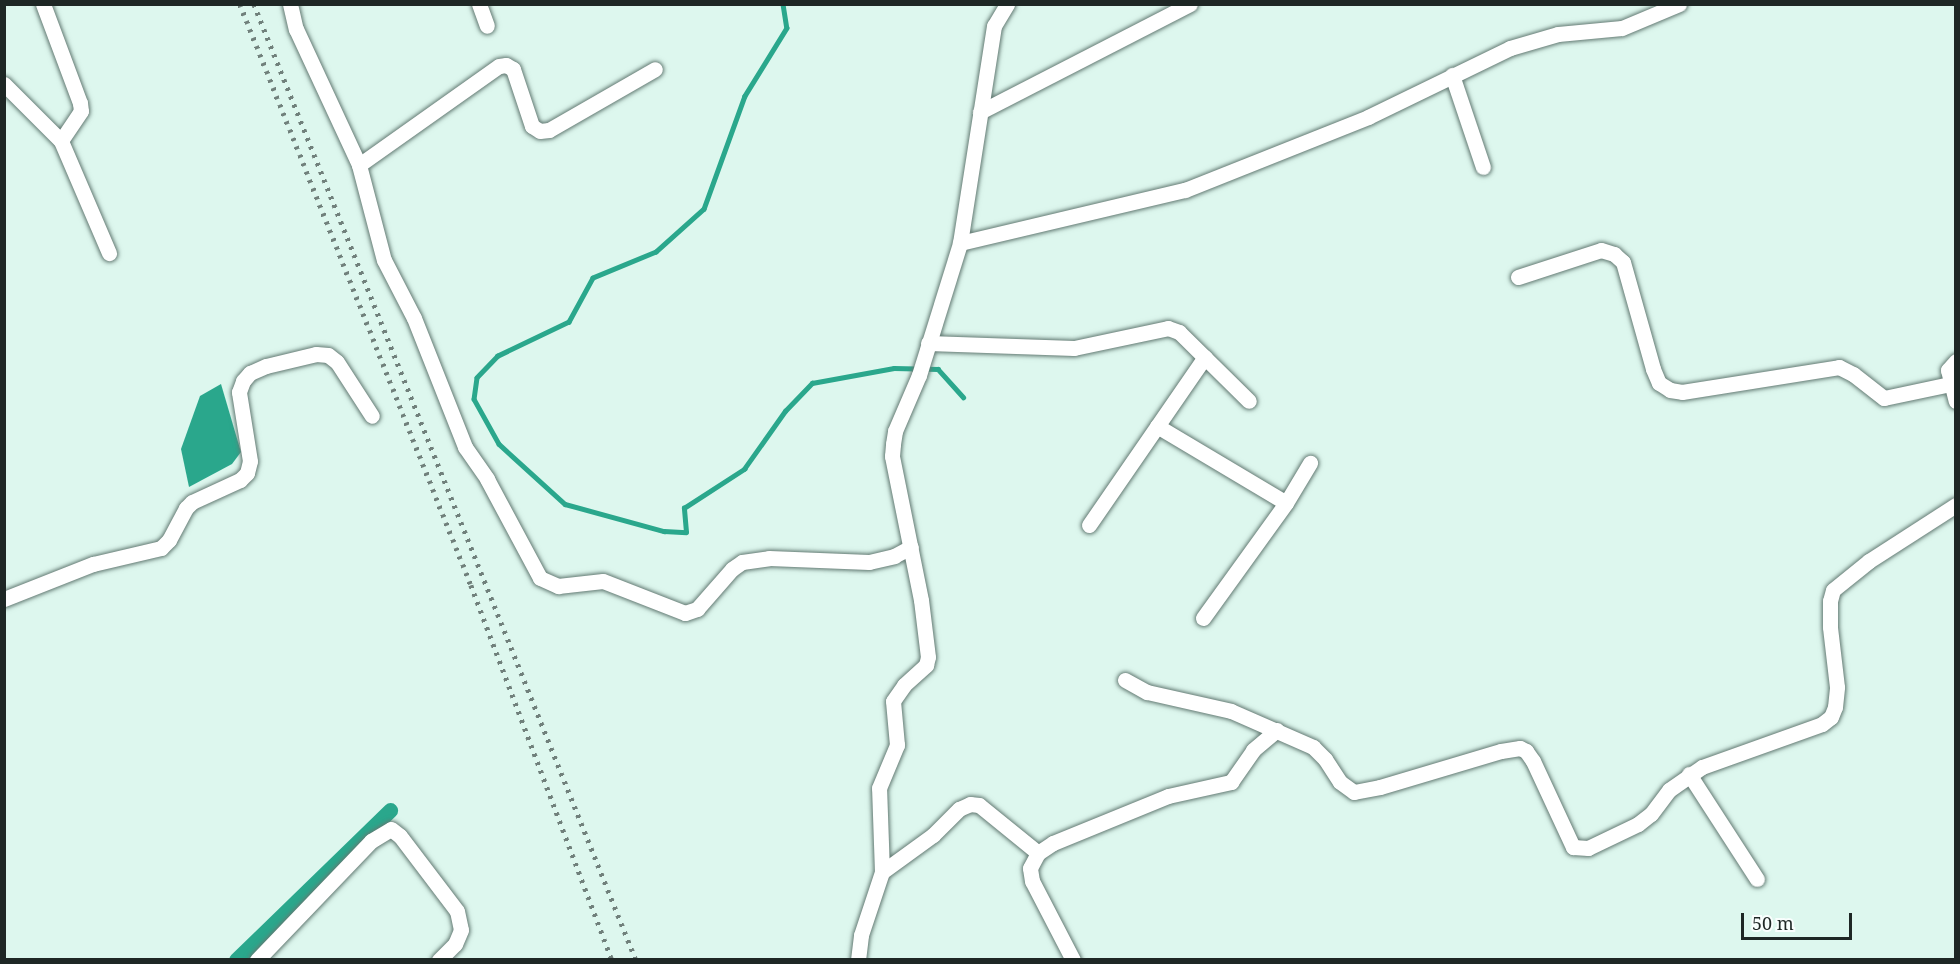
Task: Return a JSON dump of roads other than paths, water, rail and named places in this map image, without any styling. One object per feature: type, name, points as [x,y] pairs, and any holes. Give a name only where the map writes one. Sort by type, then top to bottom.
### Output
[{"type":"street","points":[[43,4],[80,103],[81,111],[61,141]]},
{"type":"street","points":[[479,4],[487,26]]},
{"type":"street","points":[[858,960],[861,935],[882,873],[879,788],[897,745],[893,701],[904,685],[926,665],[928,657],[921,600],[892,456],[895,431],[919,375],[960,243],[994,27],[1007,4]]},
{"type":"street","points":[[980,112],[1190,4]]},
{"type":"street","points":[[960,243],[1185,190],[1368,117],[1452,75],[1537,38],[1622,28],[1679,4]]},
{"type":"street","points":[[289,5],[296,29],[359,165],[384,260],[414,318],[465,447],[487,479],[540,579],[558,586],[603,581],[685,614],[697,609],[708,599],[732,569],[742,562],[769,558],[869,562],[894,556],[911,547]]},
{"type":"street","points":[[359,165],[499,66],[506,64],[513,69],[532,126],[540,131],[549,130],[655,69]]},
{"type":"street","points":[[1452,75],[1483,167]]},
{"type":"street","points":[[4,84],[61,141],[109,253]]},
{"type":"street","points":[[1518,277],[1601,250],[1614,254],[1623,262],[1659,383],[1670,390],[1682,392],[1839,367],[1853,374],[1884,398],[1950,384]]},
{"type":"street","points":[[927,346],[1074,348],[1168,328],[1179,332],[1249,401]]},
{"type":"street","points":[[4,599],[93,564],[161,548],[169,540],[186,508],[192,502],[240,480],[247,473],[250,461],[239,392],[243,381],[250,373],[266,366],[316,354],[328,355],[338,362],[372,416]]},
{"type":"street","points":[[1089,525],[1204,357]]},
{"type":"street","points":[[1956,361],[1948,370],[1956,402]]},
{"type":"street","points":[[1157,426],[1286,503]]},
{"type":"street","points":[[1203,618],[1286,503],[1310,463]]},
{"type":"street","points":[[1125,680],[1147,692],[1231,711],[1313,747],[1325,759],[1340,782],[1354,792],[1380,787],[1501,751],[1520,748],[1526,751],[1533,761],[1574,847],[1588,848],[1638,824],[1651,814],[1669,790],[1689,774],[1771,741],[1822,724],[1831,717],[1835,707],[1837,687],[1830,627],[1830,602],[1833,590],[1869,561],[1956,504]]},
{"type":"street","points":[[1073,960],[1032,881],[1030,868],[1038,853],[1053,843],[1168,796],[1231,782],[1253,750],[1277,730]]},
{"type":"street","points":[[1689,774],[1757,879]]},
{"type":"street","points":[[882,873],[933,835],[959,809],[970,804],[979,806],[1038,853]]},
{"type":"street","points":[[257,960],[371,841],[391,829],[400,836],[457,911],[461,930],[454,944],[439,960]]},
{"type":"waterway","points":[[783,4],[787,28],[745,96],[704,209],[656,252],[593,278],[569,322],[498,356],[477,378],[474,399],[499,444],[565,504],[664,531],[686,532],[684,508],[744,469],[785,411],[812,383],[894,368],[938,369],[963,397]]},
{"type":"waterway","points":[[236,960],[390,810]]},
{"type":"railway","points":[[240,4],[471,585],[612,960]]},
{"type":"railway","points":[[254,4],[636,960]]}]
